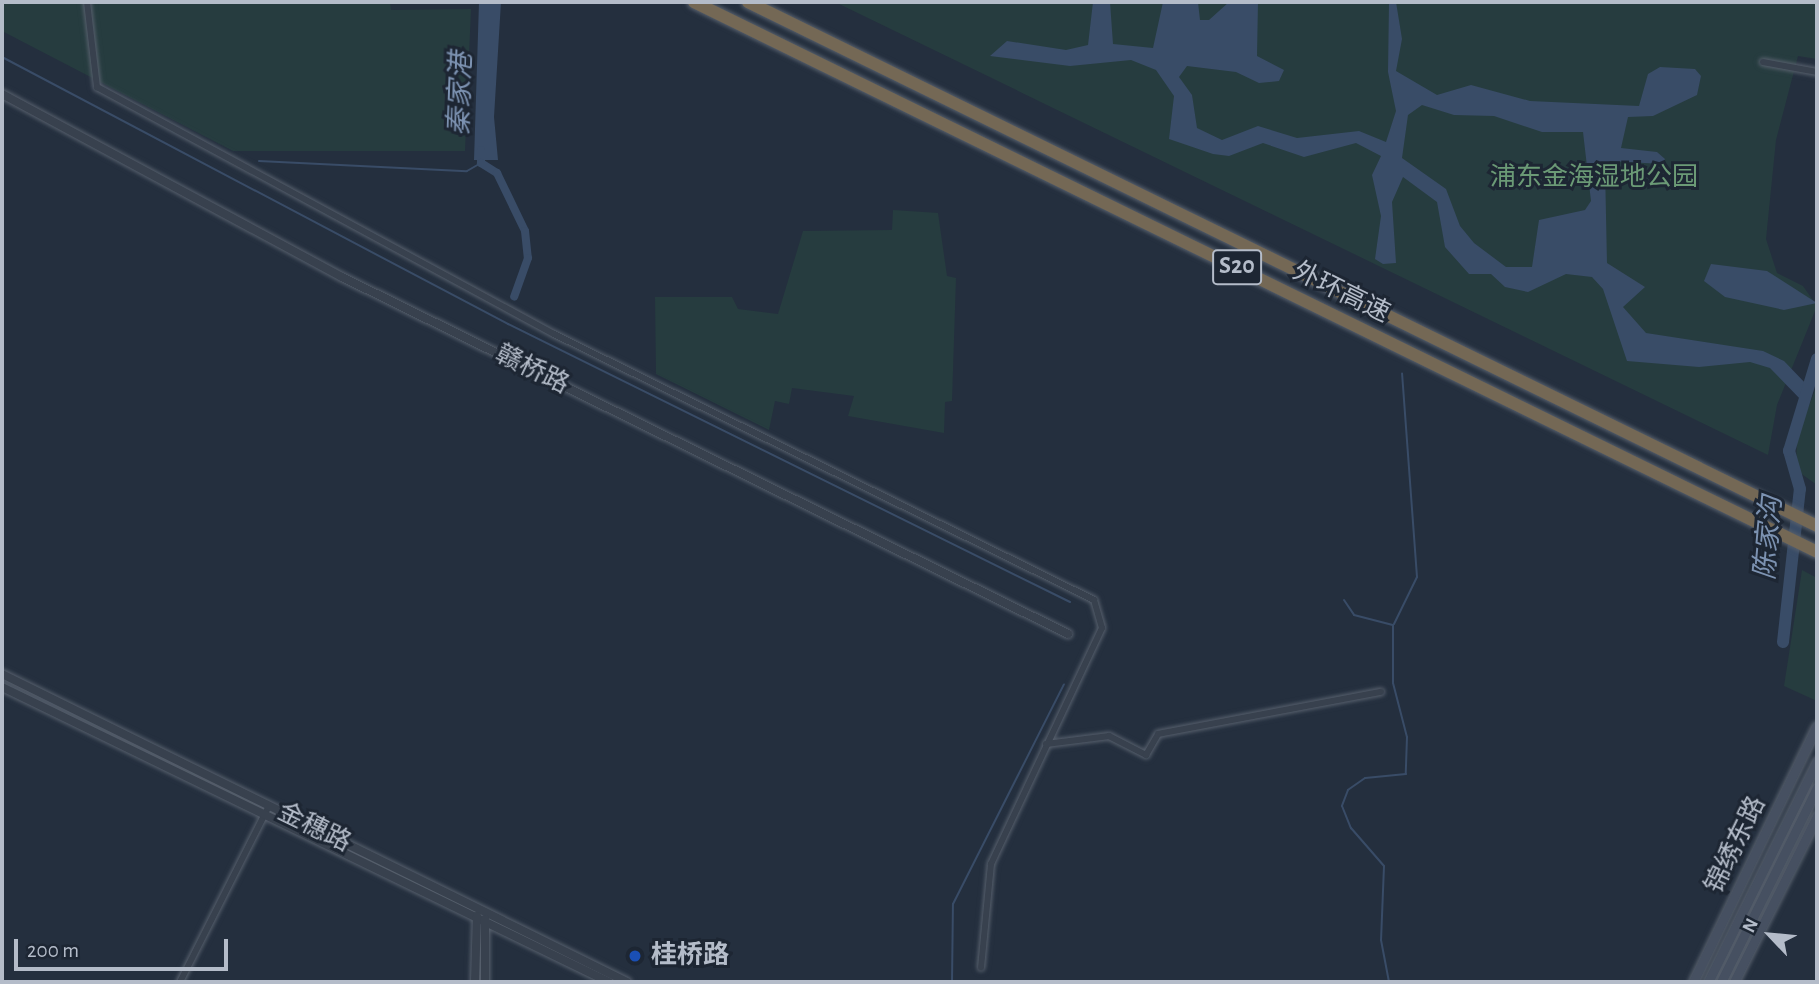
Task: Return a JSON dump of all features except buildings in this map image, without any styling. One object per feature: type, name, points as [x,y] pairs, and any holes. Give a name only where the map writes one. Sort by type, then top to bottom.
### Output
[{"type":"highway","name":"外环高速","points":[[694,2],[1817,552]]},
{"type":"highway","name":"外环高速","points":[[748,2],[1817,526]]},
{"type":"main road","name":"锦绣东路","points":[[1695,978],[1817,726]]},
{"type":"main road","name":"锦绣东路","points":[[1708,982],[1817,761]]},
{"type":"main road","name":"锦绣东路","points":[[1721,982],[1817,788]]},
{"type":"main road","points":[[1736,978],[1817,816]]},
{"type":"street","points":[[87,2],[97,87],[554,334],[1094,600],[1102,628],[991,864],[982,968]]},
{"type":"street","points":[[1763,62],[1817,72]]},
{"type":"street","name":"赣桥路","points":[[2,94],[354,283],[1068,634]]},
{"type":"street","name":"金穗路","points":[[2,674],[269,806],[609,982]]},
{"type":"street","name":"金穗路","points":[[2,687],[264,816],[627,982]]},
{"type":"street","points":[[1046,744],[1109,736],[1146,755],[1158,734],[1381,692]]},
{"type":"street","points":[[180,982],[269,806]]},
{"type":"street","points":[[475,982],[481,916]]},
{"type":"street","points":[[481,916],[485,982]]},
{"type":"green space","points":[[2,2],[390,2],[391,10],[471,9],[465,151],[233,151],[2,31]]},
{"type":"green space","name":"浦东金海湿地公园","points":[[835,2],[1817,2],[1817,59],[1798,56],[1776,140],[1766,239],[1777,273],[1803,286],[1817,306],[1777,405],[1768,455]]},
{"type":"green space","points":[[893,210],[938,213],[947,276],[956,278],[952,401],[945,402],[944,433],[848,416],[854,396],[792,388],[789,404],[775,401],[769,430],[656,374],[655,297],[732,297],[738,309],[778,314],[803,231],[892,230]]},
{"type":"green space","points":[[1817,385],[1817,485],[1796,470],[1797,436]]},
{"type":"green space","points":[[1802,570],[1817,578],[1817,701],[1784,686]]},
{"type":"water","points":[[479,2],[501,2],[494,117],[498,160],[474,160]]},
{"type":"water","points":[[1093,2],[1110,2],[1113,44],[1153,48],[1163,2],[1198,2],[1200,20],[1209,20],[1229,2],[1258,2],[1257,56],[1284,70],[1279,81],[1259,83],[1236,72],[1187,66],[1179,77],[1192,95],[1197,128],[1222,140],[1258,126],[1297,138],[1359,131],[1386,142],[1396,111],[1388,72],[1389,2],[1396,2],[1402,39],[1396,71],[1437,95],[1471,85],[1530,101],[1639,106],[1648,74],[1660,67],[1695,69],[1701,76],[1697,95],[1653,116],[1628,117],[1621,148],[1657,152],[1665,159],[1662,164],[1610,161],[1605,167],[1607,263],[1645,287],[1623,307],[1646,333],[1763,351],[1784,361],[1808,386],[1803,402],[1770,368],[1750,362],[1699,367],[1627,361],[1603,289],[1592,277],[1566,274],[1528,292],[1505,287],[1491,274],[1469,274],[1445,247],[1437,202],[1403,177],[1392,202],[1396,263],[1383,264],[1375,259],[1381,216],[1372,175],[1381,156],[1356,143],[1304,157],[1263,143],[1229,156],[1213,154],[1169,139],[1174,96],[1156,70],[1131,60],[1070,66],[990,56],[1007,41],[1066,50],[1088,45]],"holes":[[[1422,105],[1454,115],[1494,116],[1542,132],[1583,132],[1591,201],[1585,210],[1539,220],[1532,267],[1506,267],[1474,243],[1460,226],[1446,189],[1402,158],[1408,115]]]},
{"type":"water","points":[[1711,264],[1767,271],[1817,303],[1784,310],[1725,297],[1704,281]]},
{"type":"waterway","points":[[2,57],[508,324],[1070,602]]},
{"type":"waterway","name":"秦家港","points":[[481,150],[481,163],[497,173],[525,231],[528,258],[514,297]]},
{"type":"waterway","points":[[259,161],[467,171],[481,163]]},
{"type":"waterway","name":"陈家沟","points":[[1783,642],[1800,489],[1789,451],[1817,359]]},
{"type":"waterway","points":[[1394,624],[1417,577],[1402,374]]},
{"type":"waterway","points":[[1344,600],[1354,615],[1393,625],[1393,683],[1407,737],[1406,774],[1365,778],[1348,790],[1342,806],[1351,828],[1384,866],[1381,940],[1389,982]]},
{"type":"waterway","points":[[952,982],[953,904],[1064,684]]},
{"type":"place","name":"桂桥路","points":[[635,956]]}]
